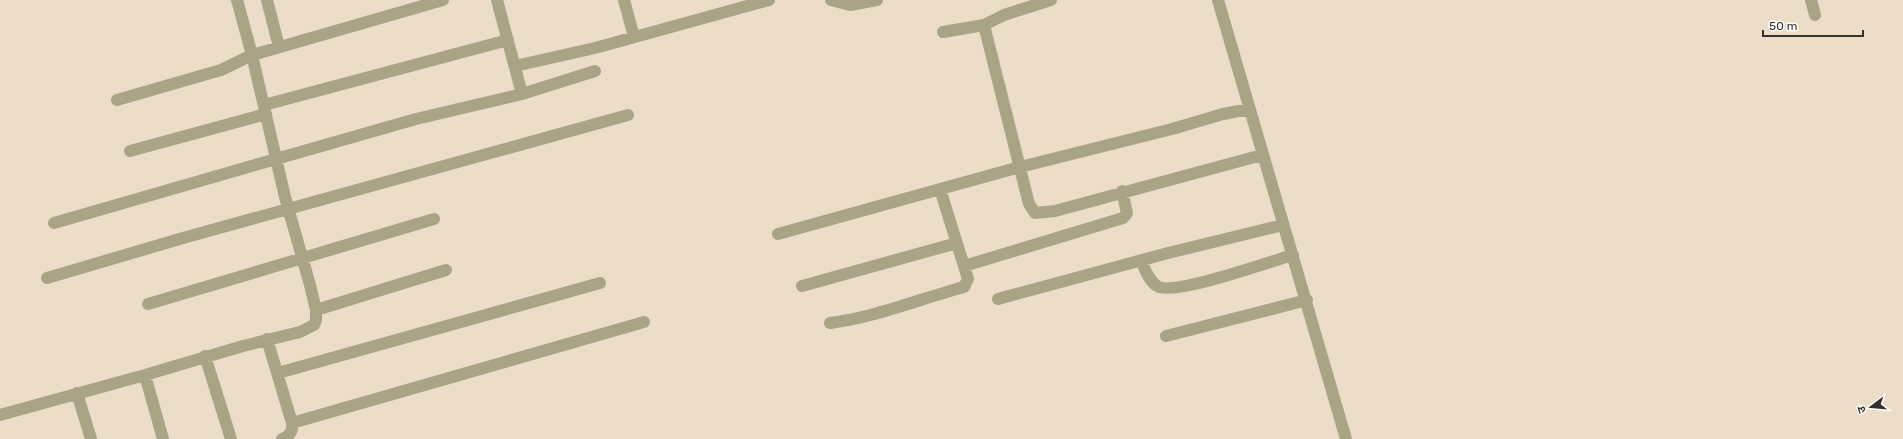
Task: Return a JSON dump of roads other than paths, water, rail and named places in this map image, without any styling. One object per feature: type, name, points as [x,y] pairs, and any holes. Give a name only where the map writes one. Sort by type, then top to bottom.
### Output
[{"type":"street","points":[[0,415],[308,328],[316,320],[316,310],[303,259],[288,210],[252,55],[237,0]]},
{"type":"street","points":[[267,0],[279,47]]},
{"type":"street","points":[[117,100],[221,70],[252,55],[443,0]]},
{"type":"street","points":[[497,0],[516,66],[522,94]]},
{"type":"street","points":[[624,0],[634,37]]},
{"type":"street","points":[[516,66],[634,37],[769,0]]},
{"type":"street","points":[[830,0],[850,5],[877,0]]},
{"type":"street","points":[[944,32],[984,25],[1004,15],[1051,0]]},
{"type":"street","points":[[1218,0],[1262,155],[1307,300],[1346,439]]},
{"type":"street","points":[[1811,0],[1815,15]]},
{"type":"street","points":[[984,25],[1029,204],[1035,212],[1055,211],[1122,191],[1262,155]]},
{"type":"street","points":[[130,151],[265,109],[508,40]]},
{"type":"street","points":[[54,223],[416,119],[522,94],[595,71]]},
{"type":"street","points":[[778,234],[1020,167],[1172,129],[1223,114],[1250,109]]},
{"type":"street","points":[[47,278],[628,115]]},
{"type":"street","points":[[830,323],[864,318],[936,294],[964,287],[968,279],[940,189]]},
{"type":"street","points":[[964,266],[1123,218],[1127,213],[1122,191]]},
{"type":"street","points":[[148,304],[434,219]]},
{"type":"street","points":[[998,299],[1141,260],[1284,225]]},
{"type":"street","points":[[802,286],[957,243]]},
{"type":"street","points":[[1141,260],[1152,282],[1165,290],[1194,284],[1293,255]]},
{"type":"street","points":[[316,310],[446,270]]},
{"type":"street","points":[[278,373],[600,284]]},
{"type":"street","points":[[1166,336],[1307,300]]},
{"type":"street","points":[[292,423],[644,322]]},
{"type":"street","points":[[267,339],[292,423],[290,434],[282,439]]},
{"type":"street","points":[[205,356],[231,439]]},
{"type":"street","points":[[145,375],[163,439]]},
{"type":"street","points":[[77,393],[91,439]]}]
